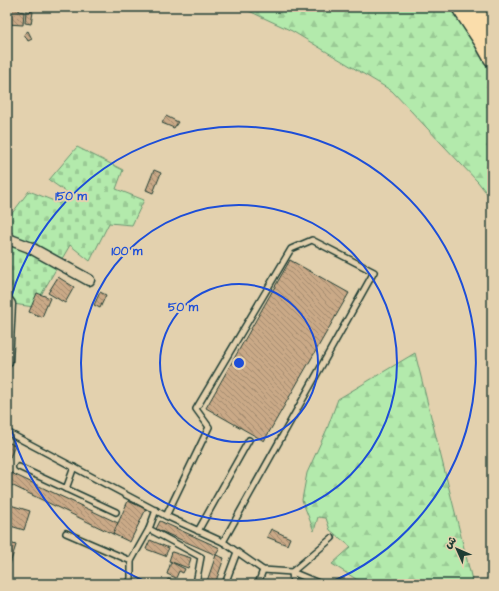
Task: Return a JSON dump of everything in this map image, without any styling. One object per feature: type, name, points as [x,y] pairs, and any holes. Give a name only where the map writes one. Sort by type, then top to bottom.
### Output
[{"type":"main road","points":[[460,7],[492,58]]},
{"type":"main road","points":[[474,7],[492,34]]},
{"type":"street","points":[[7,241],[8,239],[29,247],[89,280]]},
{"type":"street","points":[[7,300],[10,304],[7,362]]},
{"type":"lane","points":[[166,516],[209,427],[196,409],[291,249],[312,240],[374,272],[223,542]]},
{"type":"lane","points":[[7,432],[166,516],[223,542],[264,570],[292,572],[321,584]]},
{"type":"lane","points":[[198,531],[249,440]]},
{"type":"lane","points":[[19,467],[116,512]]},
{"type":"lane","points":[[66,489],[74,467]]},
{"type":"lane","points":[[129,584],[131,578],[131,561],[149,529],[156,510]]},
{"type":"lane","points":[[149,529],[201,557],[197,578]]},
{"type":"lane","points":[[66,533],[131,561]]},
{"type":"lane","points":[[292,584],[292,572],[332,538]]},
{"type":"lane","points":[[225,584],[237,552]]},
{"type":"lane","points":[[258,584],[264,570]]},
{"type":"green space","points":[[247,7],[451,7],[492,72],[492,200],[478,182],[392,91],[292,31],[249,11]]},
{"type":"green space","points":[[77,147],[123,170],[116,189],[144,200],[132,225],[109,223],[90,261],[70,245],[34,307],[13,304],[7,292],[7,248],[15,235],[7,228],[7,220],[29,191],[59,203],[69,194],[49,180]]},
{"type":"green space","points":[[415,353],[473,584],[364,584],[332,564],[351,547],[330,530],[326,518],[318,517],[314,531],[302,500],[307,473],[327,429],[338,399]]},
{"type":"building","points":[[7,7],[19,8],[19,11],[24,12],[23,25],[7,24]]},
{"type":"building","points":[[26,11],[33,12],[31,24],[25,23]]},
{"type":"building","points":[[28,31],[32,39],[28,41],[24,34]]},
{"type":"building","points":[[166,116],[178,122],[174,128],[162,123]]},
{"type":"building","points":[[154,170],[161,173],[153,193],[146,190]]},
{"type":"building","points":[[290,260],[349,293],[264,441],[206,408]]},
{"type":"building","points":[[58,277],[74,287],[65,303],[48,293]]},
{"type":"building","points":[[100,292],[106,295],[100,308],[94,305]]},
{"type":"building","points":[[37,293],[50,298],[42,317],[29,312]]},
{"type":"building","points":[[7,442],[15,445],[7,465]]},
{"type":"building","points":[[7,471],[118,523],[113,534],[7,483]]},
{"type":"building","points":[[128,501],[146,509],[130,542],[113,534]]},
{"type":"building","points":[[7,504],[30,511],[24,530],[7,525]]},
{"type":"building","points":[[160,521],[220,548],[216,555],[156,529]]},
{"type":"building","points":[[271,529],[290,538],[287,545],[267,537]]},
{"type":"building","points":[[150,540],[169,548],[165,556],[146,549]]},
{"type":"building","points":[[7,542],[16,545],[10,564],[7,563]]},
{"type":"building","points":[[172,552],[191,558],[188,568],[169,561]]},
{"type":"building","points":[[216,555],[224,558],[215,584],[206,584]]},
{"type":"building","points":[[171,562],[185,569],[183,573],[179,571],[176,578],[167,574]]},
{"type":"building","points":[[168,579],[183,584],[166,584]]}]
